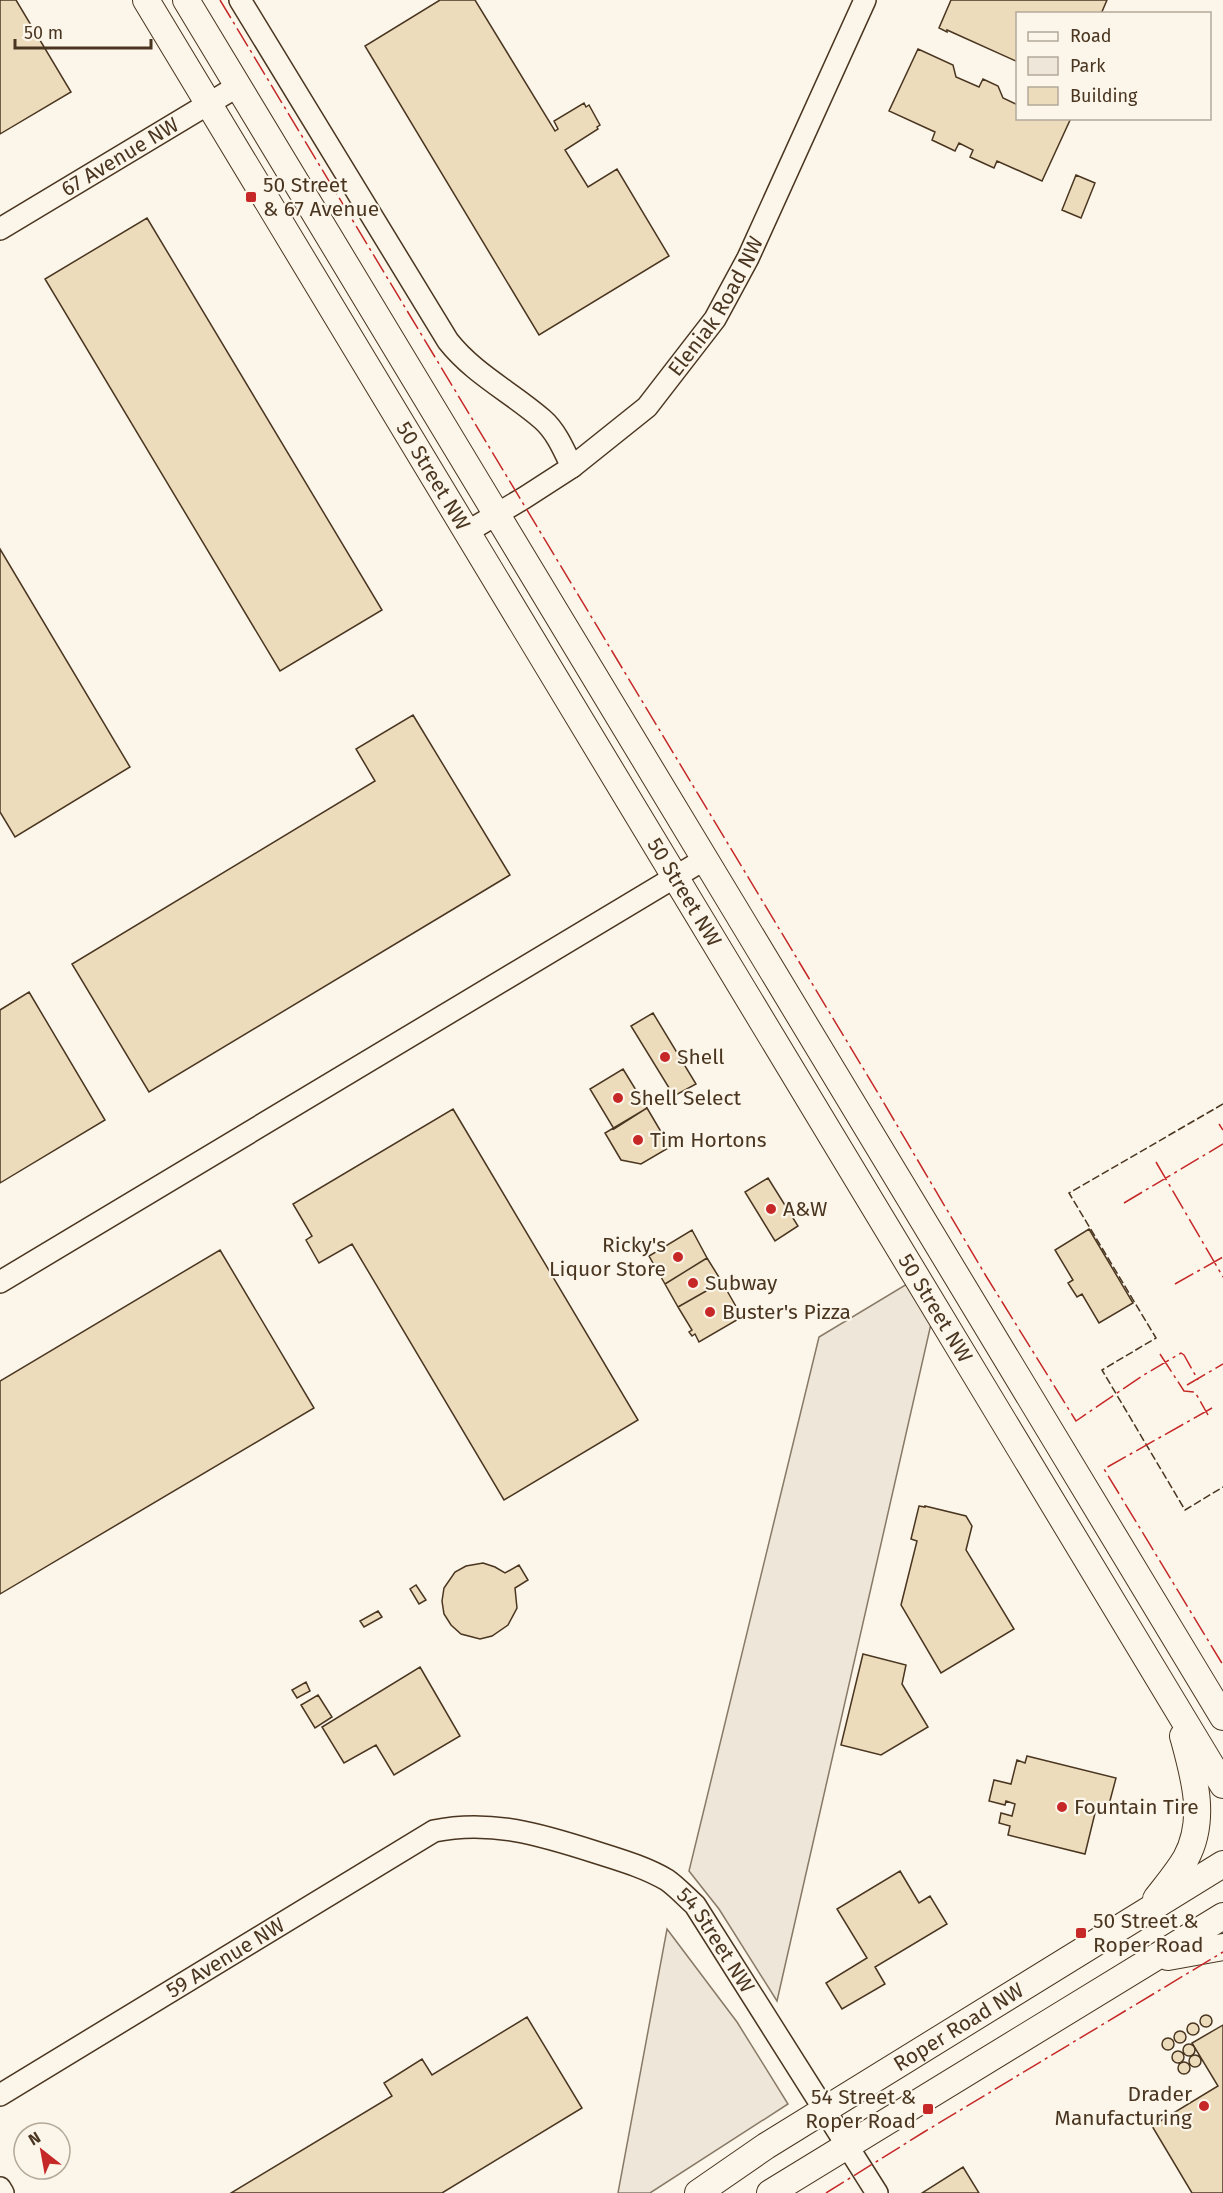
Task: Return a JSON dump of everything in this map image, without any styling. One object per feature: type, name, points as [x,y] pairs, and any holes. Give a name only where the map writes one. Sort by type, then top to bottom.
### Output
[{"type":"main road","name":"50 Street NW","points":[[146,0],[1223,1785]]},
{"type":"main road","name":"50 Street NW","points":[[186,0],[1215,1700],[1223,1717]]},
{"type":"main road","points":[[1148,1910],[1184,1861],[1196,1831],[1198,1798],[1195,1780],[1175,1707]]},
{"type":"main road","name":"Roper Road NW","points":[[698,2193],[825,2109],[1223,1864]]},
{"type":"main road","name":"Roper Road NW","points":[[770,2193],[1223,1916]]},
{"type":"main road","points":[[1150,1961],[1187,1952],[1223,1947]]},
{"type":"street","points":[[240,0],[448,341],[461,358],[544,420],[561,443],[572,467]]},
{"type":"street","name":"Eleniak Road NW","points":[[466,532],[572,467],[646,407],[715,319],[748,258],[865,0]]},
{"type":"street","name":"67 Avenue NW","points":[[0,229],[238,86]]},
{"type":"street","points":[[0,1282],[705,859]]},
{"type":"street","name":"54 Street NW","points":[[454,1827],[490,1826],[514,1829],[640,1866],[669,1881],[695,1905],[716,1936],[877,2193]]},
{"type":"street","name":"59 Avenue NW","points":[[0,2095],[387,1858],[434,1831],[454,1827]]},
{"type":"street","points":[[0,2188],[3,2193]]},
{"type":"green space","points":[[907,1284],[931,1324],[777,2001],[719,1909],[689,1871],[819,1337]]},
{"type":"green space","points":[[667,1929],[737,2022],[788,2104],[650,2193],[618,2193]]},
{"type":"building","points":[[0,0],[16,0],[71,92],[0,134]]},
{"type":"building","points":[[440,0],[475,0],[555,131],[558,129],[554,121],[584,103],[586,107],[589,105],[600,125],[598,129],[565,150],[588,187],[617,169],[669,256],[539,335],[365,46]]},
{"type":"building","points":[[951,0],[1107,0],[1102,12],[1016,12],[1016,61],[939,28]]},
{"type":"building","points":[[918,49],[953,65],[956,77],[979,87],[983,79],[998,86],[1003,98],[1016,104],[1016,120],[1070,120],[1042,181],[997,161],[994,168],[970,157],[973,150],[959,143],[955,151],[932,140],[935,132],[889,111]]},
{"type":"building","points":[[1076,175],[1095,183],[1081,218],[1062,210]]},
{"type":"building","points":[[147,218],[382,610],[280,671],[45,279]]},
{"type":"building","points":[[0,549],[130,767],[15,837],[0,812]]},
{"type":"building","points":[[413,715],[510,875],[149,1092],[72,964],[375,781],[356,749]]},
{"type":"building","points":[[29,992],[105,1120],[0,1183],[0,1010]]},
{"type":"building","name":"Shell","points":[[653,1013],[696,1084],[674,1096],[631,1026]]},
{"type":"building","name":"Shell Select","points":[[623,1069],[647,1108],[614,1129],[590,1089]]},
{"type":"building","name":"Tim Hortons","points":[[647,1108],[670,1147],[641,1164],[621,1160],[605,1133]]},
{"type":"building","points":[[453,1109],[638,1420],[504,1500],[352,1244],[319,1263],[306,1240],[312,1236],[293,1204]]},
{"type":"building","name":"A&W","points":[[768,1178],[798,1226],[775,1241],[745,1192]]},
{"type":"building","points":[[1089,1229],[1133,1303],[1099,1323],[1082,1294],[1077,1297],[1068,1283],[1073,1280],[1055,1250]]},
{"type":"building","name":"Ricky's Liquor Store","points":[[692,1230],[707,1258],[665,1284],[649,1256]]},
{"type":"building","points":[[220,1250],[314,1408],[0,1594],[0,1381]]},
{"type":"building","name":"Subway","points":[[707,1258],[722,1282],[678,1307],[665,1284]]},
{"type":"building","name":"Buster's Pizza","points":[[722,1282],[742,1317],[699,1342],[695,1334],[692,1336],[689,1332],[692,1330],[678,1307]]},
{"type":"building","points":[[919,1506],[966,1516],[972,1526],[966,1550],[1014,1629],[941,1673],[901,1605],[917,1541],[911,1539]]},
{"type":"building","points":[[483,1563],[505,1573],[519,1565],[528,1580],[515,1588],[517,1608],[508,1625],[492,1636],[480,1639],[461,1634],[451,1625],[444,1614],[442,1601],[444,1588],[455,1572],[466,1566]]},
{"type":"building","points":[[416,1585],[426,1600],[419,1604],[410,1589]]},
{"type":"building","points":[[378,1611],[382,1617],[364,1627],[360,1621]]},
{"type":"building","points":[[863,1654],[906,1665],[902,1684],[928,1727],[881,1755],[841,1745]]},
{"type":"building","points":[[420,1667],[460,1736],[394,1775],[376,1745],[344,1763],[322,1727]]},
{"type":"building","points":[[306,1682],[310,1691],[297,1698],[292,1690]]},
{"type":"building","points":[[318,1695],[332,1717],[315,1728],[301,1705]]},
{"type":"building","name":"Fountain Tire","points":[[1027,1756],[1116,1778],[1107,1812],[1096,1809],[1085,1854],[1008,1835],[1010,1826],[999,1823],[1001,1813],[1012,1816],[1015,1804],[1006,1801],[1005,1805],[989,1801],[994,1780],[1011,1784],[1017,1760],[1025,1763]]},
{"type":"building","points":[[900,1871],[919,1903],[930,1896],[947,1924],[875,1967],[885,1984],[842,2009],[826,1983],[867,1958],[837,1909]]},
{"type":"building","points":[[1208,2015],[1211,2016],[1211,2026],[1204,2027],[1201,2026],[1200,2019],[1201,2016]]},
{"type":"building","points":[[527,2017],[582,2108],[442,2193],[231,2193],[392,2096],[384,2083],[422,2059],[432,2075]]},
{"type":"building","points":[[1195,2023],[1198,2024],[1198,2034],[1191,2035],[1188,2034],[1187,2027],[1188,2024]]},
{"type":"building","name":"Drader Manufacturing","points":[[1223,2025],[1223,2193],[1192,2193],[1152,2126],[1218,2086],[1192,2043]]},
{"type":"building","points":[[1182,2031],[1185,2032],[1185,2042],[1178,2043],[1175,2042],[1174,2035],[1175,2032]]},
{"type":"building","points":[[1170,2038],[1173,2039],[1173,2049],[1166,2050],[1163,2049],[1162,2042],[1163,2039]]},
{"type":"building","points":[[1189,2044],[1195,2050],[1189,2056],[1183,2050]]},
{"type":"building","points":[[1178,2051],[1184,2057],[1178,2063],[1172,2057]]},
{"type":"building","points":[[1195,2055],[1201,2061],[1195,2067],[1189,2061]]},
{"type":"building","points":[[1184,2062],[1190,2068],[1184,2074],[1178,2068]]},
{"type":"building","points":[[963,2167],[979,2193],[922,2193]]},
{"type":"fence","points":[[1223,1104],[1069,1193],[1156,1338],[1102,1370],[1185,1510],[1223,1487]]},
{"type":"power","points":[[220,0],[986,1276],[1076,1421],[1142,1376],[1181,1353],[1198,1380]]},
{"type":"power","points":[[1219,1124],[1223,1130]]},
{"type":"power","points":[[1124,1203],[1223,1144]]},
{"type":"power","points":[[1156,1162],[1223,1277]]},
{"type":"power","points":[[1175,1284],[1223,1257]]},
{"type":"power","points":[[1160,1354],[1184,1391],[1195,1392],[1208,1415]]},
{"type":"power","points":[[1187,1385],[1223,1364]]},
{"type":"power","points":[[1212,1408],[1104,1469],[1223,1665]]},
{"type":"power","points":[[826,2193],[1223,1952]]},
{"type":"place","name":"50 Street & 67 Avenue","points":[[251,197]]},
{"type":"place","name":"Shell","points":[[665,1057]]},
{"type":"place","name":"Shell Select","points":[[618,1098]]},
{"type":"place","name":"Tim Hortons","points":[[638,1140]]},
{"type":"place","name":"A&W","points":[[771,1209]]},
{"type":"place","name":"Ricky's Liquor Store","points":[[678,1257]]},
{"type":"place","name":"Subway","points":[[693,1283]]},
{"type":"place","name":"Buster's Pizza","points":[[710,1312]]},
{"type":"place","name":"Fountain Tire","points":[[1062,1807]]},
{"type":"place","name":"50 Street & Roper Road","points":[[1081,1933]]},
{"type":"place","name":"Drader Manufacturing","points":[[1204,2106]]},
{"type":"place","name":"54 Street & Roper Road","points":[[928,2109]]}]
